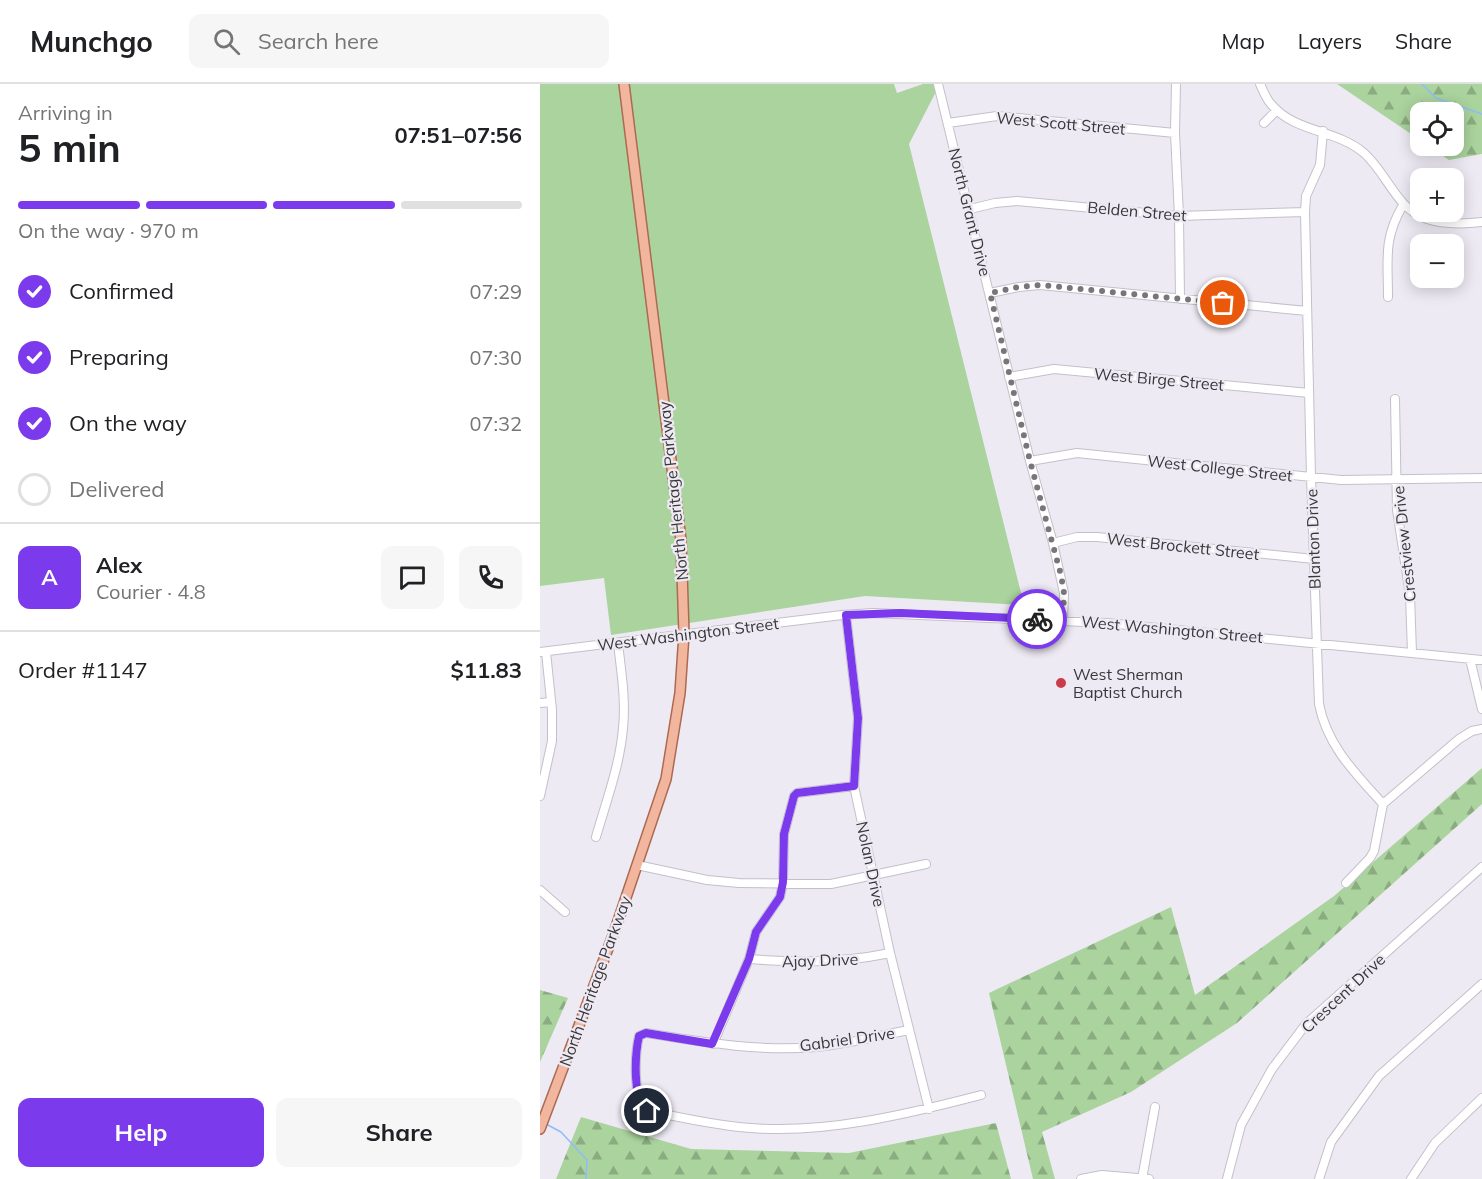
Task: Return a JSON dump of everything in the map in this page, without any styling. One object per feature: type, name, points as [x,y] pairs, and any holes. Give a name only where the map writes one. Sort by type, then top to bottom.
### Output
[{"type":"main road","name":"North Heritage Parkway","points":[[540,1129],[615,930],[666,779],[680,693],[684,634],[681,540],[624,84]]},
{"type":"street","name":"North Grant Drive","points":[[938,84],[1030,461],[1053,543],[1064,593],[1063,620]]},
{"type":"street","points":[[1176,84],[1175,133],[1180,299]]},
{"type":"street","points":[[1260,84],[1270,104],[1287,119],[1348,141],[1366,154],[1403,205],[1426,219],[1460,225],[1482,222]]},
{"type":"street","points":[[1264,123],[1277,110]]},
{"type":"street","name":"West Scott Street","points":[[948,123],[997,116],[1175,133]]},
{"type":"street","name":"Blanton Drive","points":[[1323,131],[1320,165],[1306,196],[1305,212],[1319,704],[1326,731],[1343,759],[1383,804]]},
{"type":"street","name":"Belden Street","points":[[970,209],[1017,201],[1179,216],[1305,212]]},
{"type":"street","points":[[1388,297],[1388,240],[1394,220],[1403,205]]},
{"type":"street","points":[[990,293],[1040,285],[1307,311]]},
{"type":"street","name":"West Birge Street","points":[[1009,377],[1054,369],[1309,393]]},
{"type":"street","name":"Crestview Drive","points":[[1395,399],[1400,534],[1410,595],[1412,653]]},
{"type":"street","name":"West College Street","points":[[1030,461],[1077,453],[1351,480],[1482,478]]},
{"type":"street","name":"West Brockett Street","points":[[1053,543],[1077,537],[1097,537],[1314,559]]},
{"type":"street","name":"West Washington Street","points":[[543,652],[846,615],[900,613],[1063,620],[1482,660]]},
{"type":"street","name":"Nolan Drive","points":[[846,615],[858,718],[854,786],[890,953],[929,1109]]},
{"type":"street","points":[[596,837],[615,771],[623,729],[624,696],[618,643]]},
{"type":"street","points":[[540,796],[552,741],[551,702],[543,652]]},
{"type":"street","points":[[1470,659],[1482,709]]},
{"type":"street","points":[[540,703],[551,702]]},
{"type":"street","points":[[1346,884],[1374,851],[1383,804],[1459,739],[1472,731],[1482,729]]},
{"type":"street","points":[[712,1044],[749,959],[756,932],[780,897],[783,882],[784,834],[794,796],[797,793],[854,786]]},
{"type":"street","points":[[637,866],[707,880],[739,883],[831,884],[926,864]]},
{"type":"street","name":"Crescent Drive","points":[[1227,1179],[1241,1125],[1272,1069],[1306,1024],[1482,867]]},
{"type":"street","points":[[541,892],[565,912]]},
{"type":"street","name":"Ajay Drive","points":[[749,959],[834,961],[868,958],[890,953]]},
{"type":"street","points":[[1319,1179],[1330,1142],[1379,1076],[1482,984]]},
{"type":"street","name":"Gabriel Drive","points":[[909,1030],[817,1047],[712,1044],[646,1033],[639,1036],[636,1049],[636,1071],[641,1106],[647,1111],[710,1123],[778,1130],[845,1124],[929,1109]]},
{"type":"street","points":[[929,1109],[981,1095]]},
{"type":"street","points":[[1411,1179],[1435,1143],[1482,1098]]},
{"type":"street","points":[[1081,1179],[1102,1175],[1145,1179],[1155,1107]]},
{"type":"green space","points":[[540,84],[894,84],[897,93],[923,84],[940,84],[909,144],[1024,605],[865,596],[611,635],[604,578],[540,586]]},
{"type":"green space","points":[[1337,84],[1482,84],[1482,154],[1449,160],[1443,156],[1464,156],[1464,102],[1410,102],[1410,133]]},
{"type":"green space","points":[[1482,768],[1482,804],[1237,1023],[1131,1092],[1042,1132],[1055,1179],[1033,1179],[989,993],[1171,907],[1195,995],[1334,896]]},
{"type":"green space","points":[[540,990],[568,998],[540,1062]]},
{"type":"green space","points":[[581,1117],[691,1149],[849,1153],[996,1123],[1011,1179],[556,1179]]},
{"type":"waterway","points":[[1422,84],[1436,98],[1482,114]]},
{"type":"waterway","points":[[546,1124],[561,1132],[587,1160],[586,1179]]},
{"type":"way so far","points":[[1037,619],[1063,620],[1064,593],[990,293],[1040,285],[1223,303]]},
{"type":"place","name":"West Sherman Baptist Church","points":[[1061,683]]},
{"type":"route","points":[[647,1111],[641,1106],[638,1095],[636,1049],[639,1036],[646,1033],[712,1044],[752,952],[756,932],[780,897],[783,882],[784,834],[794,796],[797,793],[854,786],[858,718],[846,615],[900,613],[1037,619]]}]
